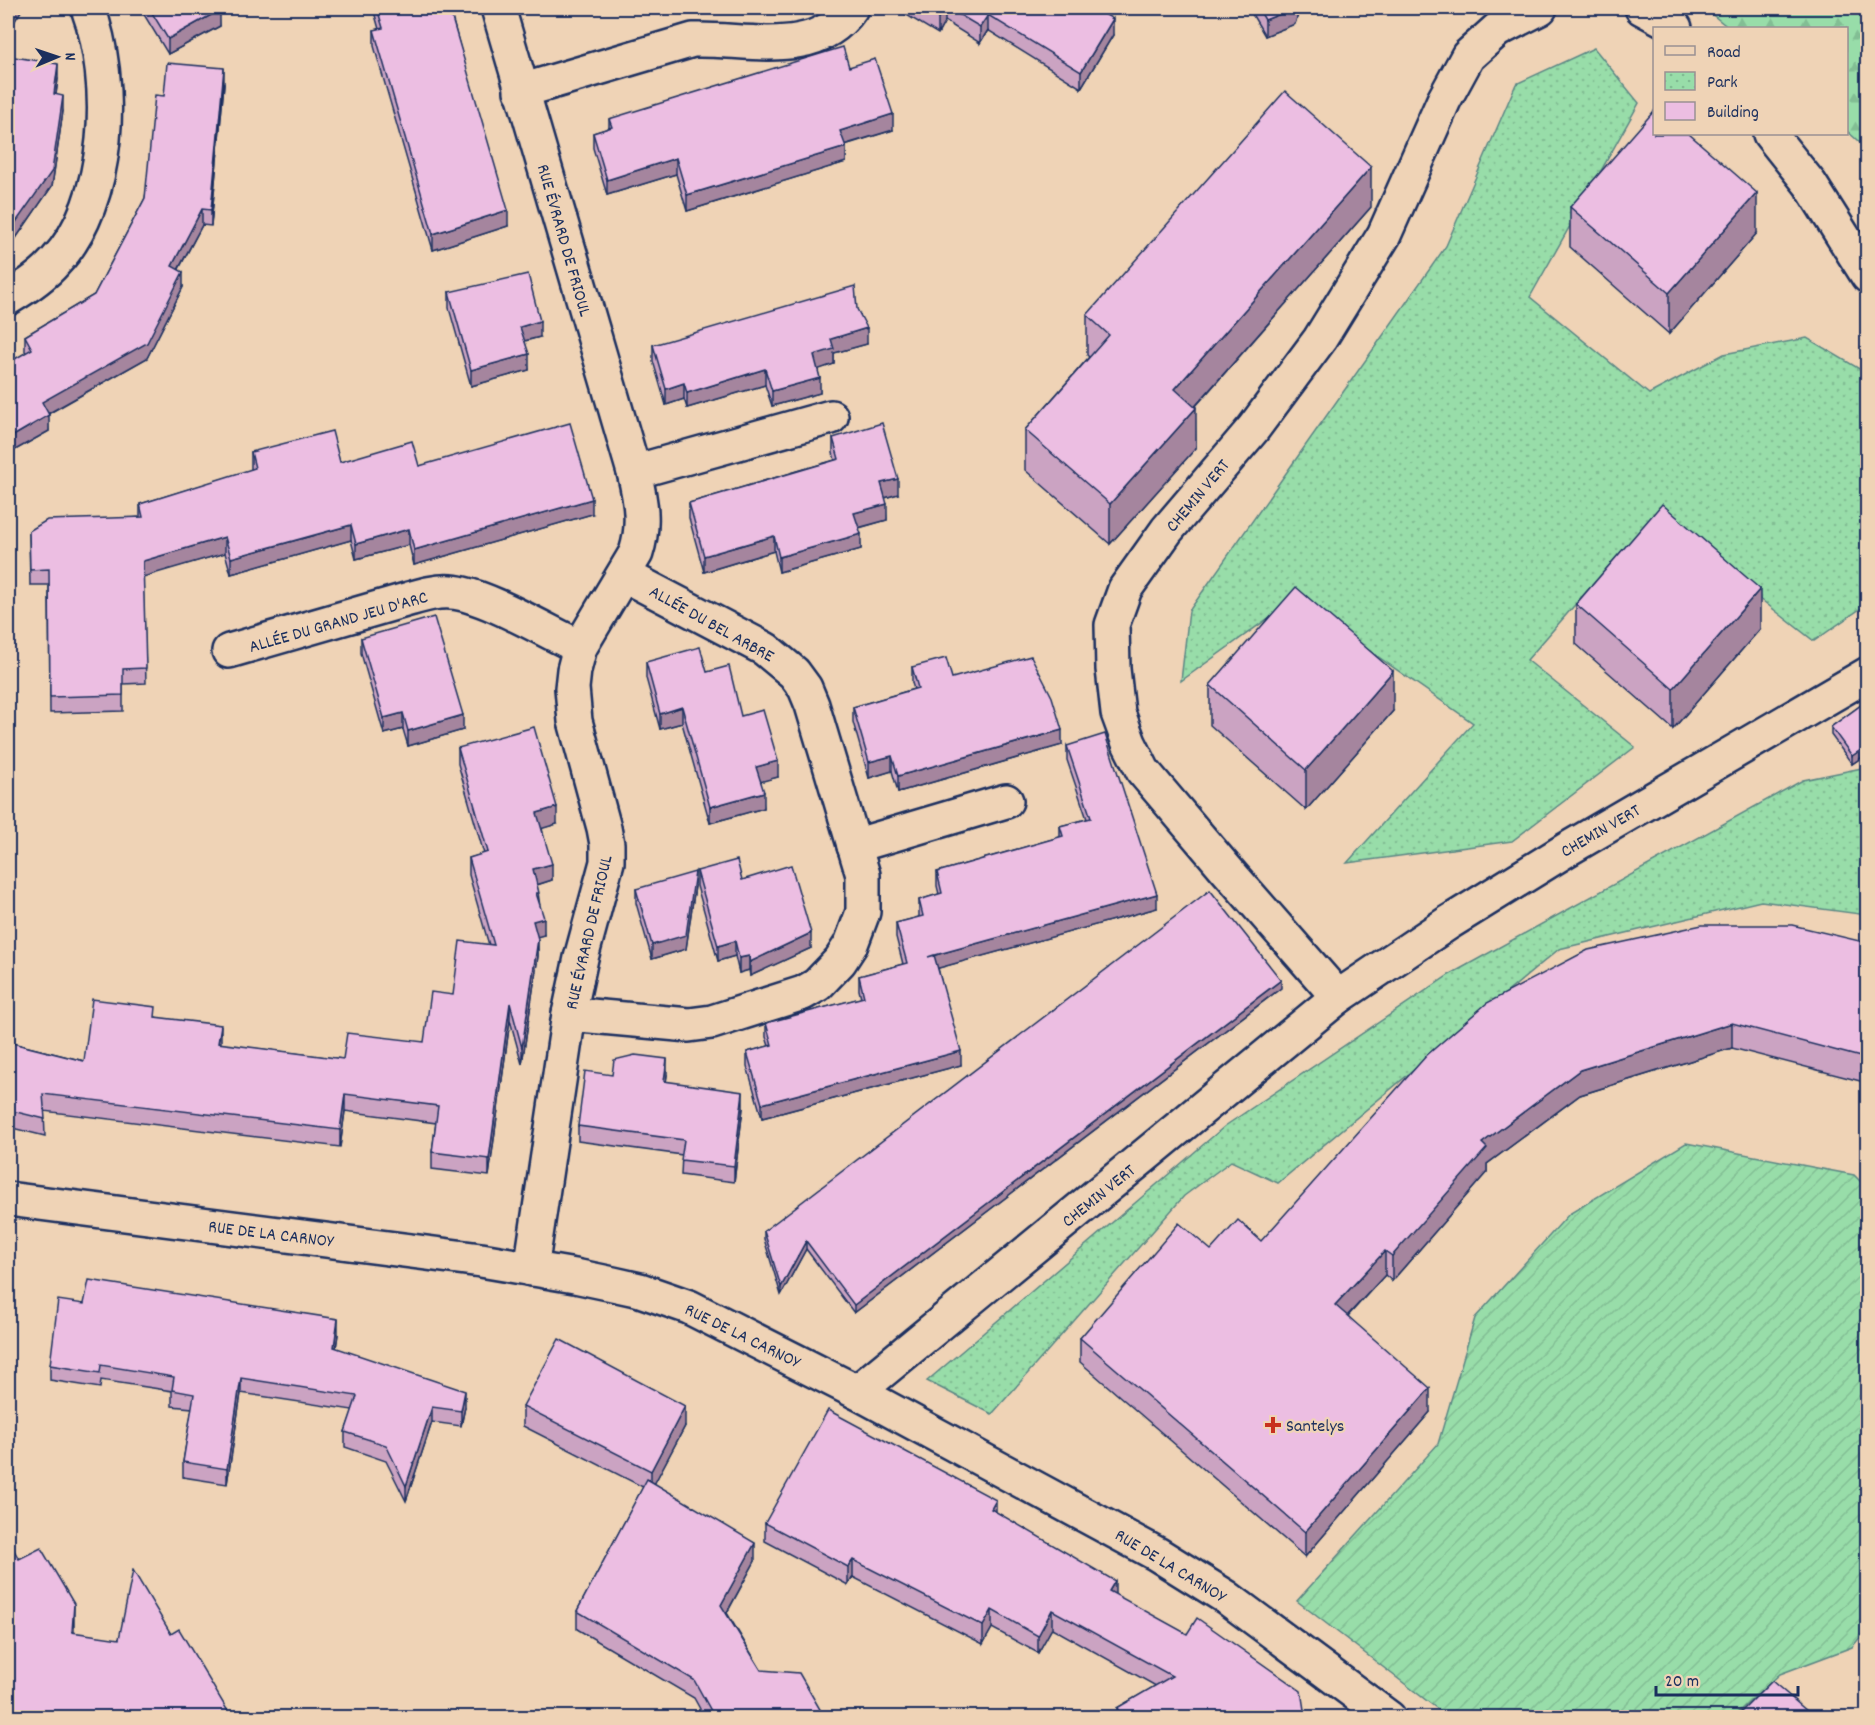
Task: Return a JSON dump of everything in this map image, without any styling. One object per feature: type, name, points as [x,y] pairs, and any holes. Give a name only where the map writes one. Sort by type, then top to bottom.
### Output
[{"type":"street","points":[[8,298],[41,276],[57,261],[81,224],[92,200],[101,155],[104,115],[101,53],[96,29],[88,8]]},
{"type":"street","name":"RUE ÉVRARD DE FRIOUL","points":[[498,8],[634,472],[642,517],[641,538],[636,554],[580,647],[576,658],[572,688],[574,713],[604,828],[607,862],[581,958],[569,1014],[531,1269]]},
{"type":"street","points":[[521,92],[693,40],[713,39],[763,43],[800,40],[835,27],[851,8]]},
{"type":"street","name":"CHEMIN VERT","points":[[1338,997],[1143,771],[1118,714],[1113,669],[1112,625],[1125,589],[1167,530],[1253,429],[1320,339],[1384,235],[1444,100],[1468,56],[1497,30],[1540,8]]},
{"type":"street","points":[[1642,8],[1674,27]]},
{"type":"street","points":[[1771,135],[1810,184],[1868,276]]},
{"type":"street","points":[[634,472],[831,417]]},
{"type":"street","name":"ALLÉE DU BEL ARBRE","points":[[569,1014],[689,1025],[712,1022],[803,993],[817,985],[830,973],[852,945],[863,912],[862,875],[805,688],[794,673],[765,649],[624,574]]},
{"type":"street","name":"ALLÉE DU GRAND JEU D'ARC","points":[[229,651],[429,593],[451,592],[493,605],[580,647]]},
{"type":"street","name":"CHEMIN VERT","points":[[857,1392],[1338,997],[1448,923],[1566,849],[1868,674]]},
{"type":"street","points":[[854,846],[1006,801]]},
{"type":"street","name":"RUE DE LA CARNOY","points":[[8,1199],[481,1260],[631,1288],[689,1307],[857,1392],[1157,1554],[1226,1598],[1389,1718]]},
{"type":"green space","points":[[1704,8],[1867,8],[1867,149],[1848,132],[1848,27],[1728,27]]},
{"type":"green space","points":[[1594,48],[1639,103],[1530,297],[1649,394],[1724,354],[1807,338],[1863,371],[1868,385],[1867,604],[1814,641],[1653,515],[1527,660],[1635,747],[1512,841],[1347,863],[1473,723],[1295,599],[1181,681],[1189,611],[1446,246],[1516,84]]},
{"type":"green space","points":[[1867,767],[1867,915],[1761,901],[1559,949],[1278,1183],[1231,1161],[1184,1196],[992,1414],[927,1381],[1225,1126],[1449,975],[1803,780]]},
{"type":"green space","points":[[1686,1143],[1854,1175],[1867,1188],[1868,1628],[1852,1647],[1780,1674],[1733,1717],[1448,1717],[1297,1601],[1438,1444],[1475,1318],[1569,1214]]},
{"type":"building","points":[[149,8],[218,8],[220,10],[168,39]]},
{"type":"building","points":[[377,8],[449,8],[508,210],[433,234],[374,30],[383,28]]},
{"type":"building","points":[[920,8],[944,8],[938,18]]},
{"type":"building","points":[[948,8],[1094,8],[1113,19],[1081,72],[988,15],[980,27]]},
{"type":"building","points":[[1258,8],[1295,8],[1265,20]]},
{"type":"building","points":[[843,47],[849,67],[875,59],[893,114],[840,131],[846,147],[687,195],[676,158],[607,180],[593,133],[612,127],[609,119]]},
{"type":"building","points":[[8,56],[58,64],[54,94],[63,96],[52,171],[14,225],[8,221]]},
{"type":"building","points":[[167,63],[224,68],[211,210],[202,209],[172,266],[183,272],[147,343],[42,402],[49,415],[8,439],[8,363],[32,349],[25,336],[94,295],[145,198],[155,95],[164,96]]},
{"type":"building","points":[[1285,91],[1371,167],[1175,389],[1196,408],[1110,504],[1025,430],[1109,335],[1087,315]]},
{"type":"building","points":[[1653,112],[1653,135],[1690,135],[1757,193],[1669,293],[1570,207]]},
{"type":"building","points":[[528,274],[540,321],[520,327],[529,354],[471,370],[449,292]]},
{"type":"building","points":[[855,286],[857,309],[867,328],[831,339],[834,349],[814,355],[820,378],[772,391],[765,369],[687,393],[684,383],[666,389],[653,345]]},
{"type":"building","points":[[570,423],[592,499],[414,550],[409,529],[356,544],[351,525],[231,558],[225,537],[143,561],[146,668],[123,669],[123,695],[50,697],[49,569],[30,570],[29,531],[47,520],[143,517],[140,504],[255,468],[251,452],[332,431],[340,462],[412,441],[419,466]]},
{"type":"building","points":[[882,423],[898,479],[881,483],[887,504],[854,513],[861,534],[779,557],[774,536],[704,556],[689,503],[839,459],[833,438]]},
{"type":"building","points":[[1662,504],[1760,589],[1673,689],[1576,604]]},
{"type":"building","points":[[1296,587],[1393,671],[1306,770],[1210,685]]},
{"type":"building","points":[[434,617],[463,715],[408,731],[403,713],[384,718],[361,638]]},
{"type":"building","points":[[700,647],[707,672],[729,666],[741,716],[763,710],[778,761],[756,767],[764,792],[710,807],[682,707],[660,714],[646,662]]},
{"type":"building","points":[[1031,656],[1052,697],[1062,730],[898,776],[892,756],[869,762],[853,707],[918,688],[912,667],[946,658],[952,678]]},
{"type":"building","points":[[1868,700],[1868,745],[1852,756],[1831,727]]},
{"type":"building","points":[[534,727],[557,807],[537,813],[552,864],[533,869],[539,893],[536,893],[544,918],[533,921],[538,939],[522,1048],[510,1003],[489,1159],[432,1152],[438,1106],[345,1094],[340,1130],[43,1094],[45,1119],[8,1110],[8,1042],[84,1061],[92,999],[156,1007],[155,1017],[221,1025],[218,1043],[343,1059],[347,1033],[424,1042],[431,992],[453,995],[460,941],[494,945],[469,858],[488,852],[458,748]]},
{"type":"building","points":[[1105,734],[1157,894],[934,955],[961,1051],[762,1104],[747,1052],[772,1045],[766,1023],[864,997],[859,976],[907,963],[896,923],[923,916],[919,900],[942,893],[937,872],[1063,836],[1060,826],[1091,818],[1067,746]]},
{"type":"building","points":[[737,860],[742,880],[791,865],[811,933],[750,962],[749,956],[739,958],[735,941],[718,946],[697,871]]},
{"type":"building","points":[[695,872],[686,935],[652,945],[636,889]]},
{"type":"building","points":[[1210,890],[1281,980],[854,1305],[806,1241],[781,1287],[764,1231]]},
{"type":"building","points":[[1702,925],[1792,925],[1868,943],[1868,1059],[1732,1023],[1580,1070],[1482,1143],[1487,1148],[1392,1256],[1385,1251],[1335,1305],[1430,1388],[1305,1532],[1080,1338],[1179,1223],[1211,1250],[1238,1220],[1261,1241],[1427,1055],[1487,1003],[1588,950]]},
{"type":"building","points":[[635,1055],[667,1059],[664,1081],[743,1092],[734,1166],[681,1160],[684,1140],[578,1126],[585,1071],[612,1075],[614,1060]]},
{"type":"building","points":[[89,1280],[338,1319],[334,1347],[465,1391],[461,1411],[432,1407],[406,1486],[386,1445],[345,1432],[357,1396],[241,1378],[227,1469],[183,1462],[194,1394],[172,1390],[174,1377],[101,1365],[100,1373],[50,1365],[58,1300],[84,1304]]},
{"type":"building","points":[[559,1339],[685,1406],[651,1471],[523,1406]]},
{"type":"building","points":[[828,1410],[996,1500],[991,1509],[1115,1581],[1109,1591],[1187,1634],[1197,1618],[1301,1691],[1305,1716],[1303,1718],[1123,1718],[1117,1708],[1172,1676],[1052,1610],[1038,1636],[992,1610],[983,1626],[853,1560],[848,1567],[765,1523]]},
{"type":"building","points":[[647,1479],[755,1543],[721,1605],[761,1670],[799,1673],[825,1718],[715,1718],[694,1680],[577,1611]]},
{"type":"building","points":[[11,1545],[19,1559],[41,1548],[74,1604],[72,1632],[119,1639],[133,1570],[171,1634],[179,1629],[232,1718],[8,1718],[8,1547]]},
{"type":"building","points":[[1772,1681],[1815,1718],[1735,1718]]},
{"type":"place","name":"Santelys","points":[[1273,1425]]}]
